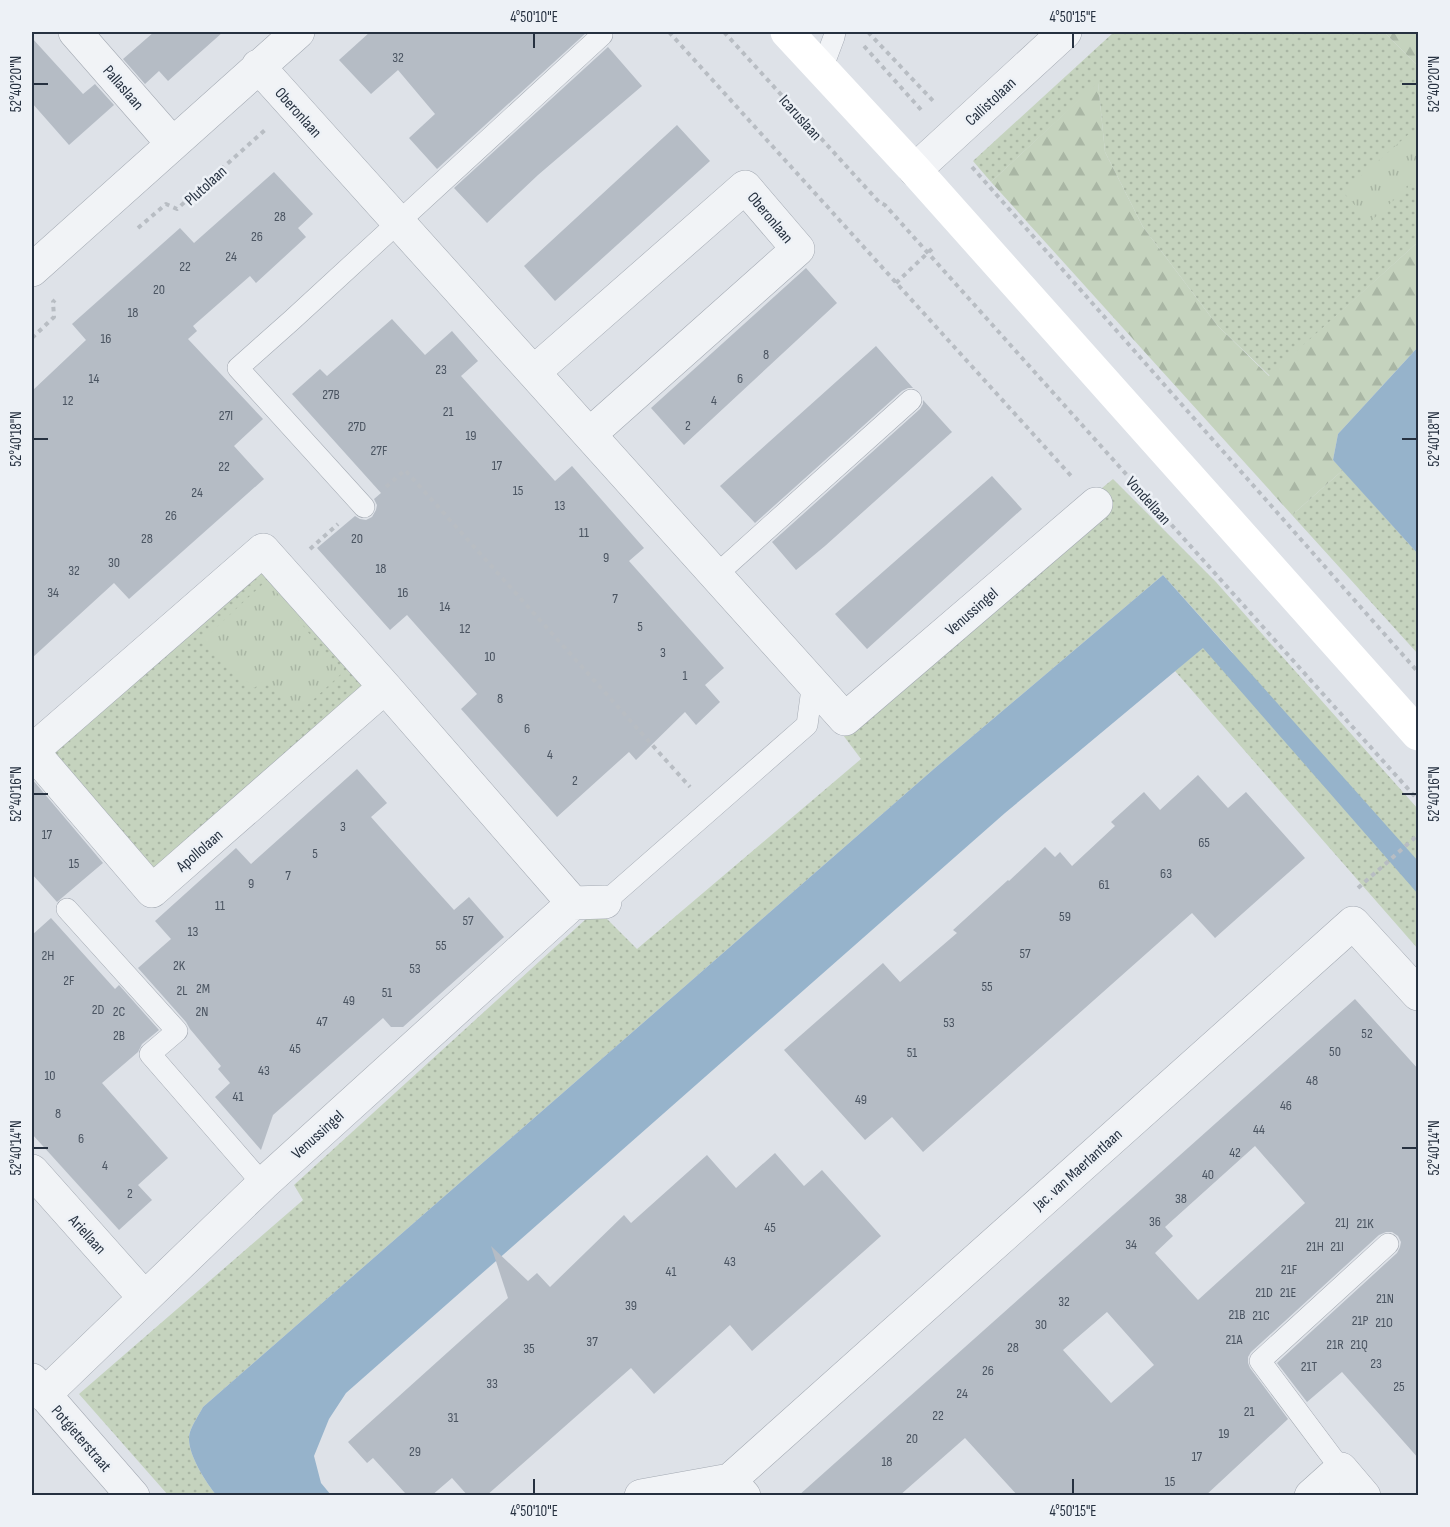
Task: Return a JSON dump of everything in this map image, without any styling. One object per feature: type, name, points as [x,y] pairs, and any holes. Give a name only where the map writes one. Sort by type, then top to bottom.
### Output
[{"type":"street","name":"Pallaslaan","points":[[75,32],[172,144]]},
{"type":"street","points":[[32,269],[298,32]]},
{"type":"street","points":[[787,32],[915,170],[1419,734]]},
{"type":"street","name":"Callistolaan","points":[[915,170],[1065,32]]},
{"type":"street","name":"Oberonlaan","points":[[258,66],[845,719]]},
{"type":"street","name":"Oberonlaan","points":[[534,372],[745,187],[798,249],[590,434]]},
{"type":"street","name":"Venussingel","points":[[845,719],[1096,504]]},
{"type":"street","name":"Apollolaan","points":[[384,687],[152,891],[32,751],[263,550],[384,687],[573,903]]},
{"type":"street","points":[[573,903],[605,902]]},
{"type":"street","name":"Venussingel","points":[[38,1387],[144,1298],[263,1184],[573,903]]},
{"type":"street","name":"Jac. van Maerlantlaan","points":[[641,1496],[737,1488],[1353,923],[1419,994]]},
{"type":"street","name":"Ariellaan","points":[[32,1171],[144,1298]]},
{"type":"street","name":"Potgieterstraat","points":[[38,1387],[133,1496]]},
{"type":"street","points":[[1311,1496],[1341,1469],[1364,1496]]},
{"type":"lane","points":[[822,69],[835,32]]},
{"type":"lane","points":[[364,507],[238,368],[602,35]]},
{"type":"lane","points":[[716,574],[911,400]]},
{"type":"lane","points":[[605,902],[807,725],[813,682]]},
{"type":"lane","points":[[67,909],[177,1030],[150,1054],[263,1184]]},
{"type":"lane","points":[[1341,1469],[1260,1361],[1388,1244]]},
{"type":"path","points":[[669,32],[1096,504]]},
{"type":"path","name":"Icaruslaan","points":[[724,32],[879,202]]},
{"type":"path","points":[[868,32],[954,135],[1419,672]]},
{"type":"path","points":[[858,40],[954,135]]},
{"type":"path","name":"Plutolaan","points":[[131,234],[166,204],[177,209],[293,105]]},
{"type":"path","name":"Vondellaan","points":[[879,202],[885,205],[1419,800]]},
{"type":"path","points":[[32,338],[54,317],[53,302],[61,294]]},
{"type":"path","points":[[282,572],[339,523],[364,507],[405,470],[711,810]]},
{"type":"path","points":[[1375,873],[1419,835]]},
{"type":"green space","points":[[1114,32],[1384,32],[1418,66],[1418,242],[1270,376],[1217,325],[1143,227],[1105,152],[1098,83],[991,182],[973,161]]},
{"type":"green space","points":[[1384,32],[1418,32],[1418,66]]},
{"type":"green space","points":[[1098,82],[1105,152],[1143,227],[1217,325],[1269,376],[1418,242],[1418,347],[1338,434],[1333,460],[1343,470],[1292,515],[991,182]]},
{"type":"green space","points":[[1410,133],[1418,133],[1418,178],[1370,222],[1343,192]]},
{"type":"green space","points":[[1343,470],[1418,554],[1418,654],[1292,515]]},
{"type":"green space","points":[[1113,479],[1216,582],[1418,809],[1418,949],[1175,671],[1203,647],[1233,653],[1163,575],[935,768],[203,1407],[190,1432],[190,1448],[197,1465],[216,1495],[168,1495],[79,1394],[303,1200],[294,1185],[597,909],[637,949],[861,759],[828,715],[865,682]]},
{"type":"green space","points":[[264,552],[387,686],[153,891],[32,752]]},
{"type":"green space","points":[[267,580],[341,674],[300,712],[264,681],[254,688],[203,640]]},
{"type":"water","points":[[1418,347],[1418,554],[1333,460],[1338,434]]},
{"type":"water","points":[[1163,575],[1418,861],[1418,894],[1203,648],[1005,813],[346,1393],[329,1419],[314,1456],[321,1483],[331,1495],[216,1495],[197,1465],[190,1448],[190,1432],[203,1407],[935,768]]},
{"type":"building","points":[[154,32],[223,32],[168,81],[159,71],[145,84],[123,59]]},
{"type":"building","points":[[370,32],[587,32],[437,169],[409,138],[435,114],[398,70],[371,94],[339,60]]},
{"type":"building","points":[[32,38],[83,94],[95,84],[114,105],[69,145],[32,103]]},
{"type":"building","points":[[608,47],[642,86],[538,175],[487,223],[454,188]]},
{"type":"building","points":[[677,125],[710,161],[555,301],[524,266]]},
{"type":"building","points":[[274,172],[313,214],[298,228],[306,237],[256,283],[250,276],[193,326],[197,331],[188,339],[263,419],[234,446],[264,479],[129,599],[114,583],[32,658],[32,391],[86,340],[72,324],[180,228],[194,243]]},
{"type":"building","points":[[806,268],[837,303],[684,445],[651,408]]},
{"type":"building","points":[[392,319],[425,355],[452,331],[478,361],[461,376],[555,481],[572,466],[644,548],[629,561],[724,668],[705,685],[720,702],[696,725],[685,712],[636,760],[629,752],[557,817],[461,709],[477,694],[407,615],[390,630],[317,548],[355,516],[366,520],[372,517],[377,505],[374,499],[381,493],[292,394],[320,369],[327,376]]},
{"type":"building","points":[[876,346],[913,388],[902,391],[755,523],[720,486]]},
{"type":"building","points":[[923,400],[952,432],[796,570],[772,542],[920,409]]},
{"type":"building","points":[[992,476],[1022,509],[867,649],[835,614]]},
{"type":"building","points":[[357,769],[387,803],[371,817],[454,910],[469,897],[504,937],[403,1027],[391,1027],[383,1018],[273,1115],[261,1150],[215,1097],[230,1083],[218,1069],[221,1066],[138,968],[171,939],[155,921],[236,848],[251,864]]},
{"type":"building","points":[[1198,775],[1228,808],[1246,792],[1305,858],[1215,938],[1192,913],[923,1152],[892,1117],[865,1140],[784,1050],[883,963],[900,982],[957,933],[953,930],[1045,847],[1055,857],[1060,852],[1072,866],[1115,826],[1111,822],[1144,792],[1160,810]]},
{"type":"building","points":[[32,779],[103,863],[57,902],[32,874]]},
{"type":"building","points":[[51,918],[115,989],[119,985],[159,1030],[142,1044],[138,1052],[102,1083],[168,1158],[138,1185],[152,1200],[119,1230],[32,1134],[32,935]]},
{"type":"building","points":[[1355,999],[1419,1070],[1419,1459],[1342,1372],[1307,1402],[1277,1363],[1397,1253],[1401,1242],[1398,1236],[1392,1232],[1386,1232],[1379,1235],[1251,1352],[1248,1357],[1250,1368],[1288,1419],[1205,1496],[1018,1496],[965,1438],[899,1496],[798,1496]],"holes":[[[1255,1146],[1305,1203],[1198,1300],[1155,1253],[1173,1236],[1165,1227]],[[1107,1312],[1154,1365],[1111,1403],[1063,1350]]]},
{"type":"building","points":[[775,1153],[804,1186],[822,1170],[881,1236],[752,1351],[730,1325],[654,1394],[631,1368],[486,1496],[468,1496],[452,1478],[431,1496],[405,1493],[373,1458],[367,1463],[348,1442],[508,1298],[491,1246],[528,1281],[537,1273],[550,1287],[624,1215],[631,1223],[707,1155],[736,1188]]}]
